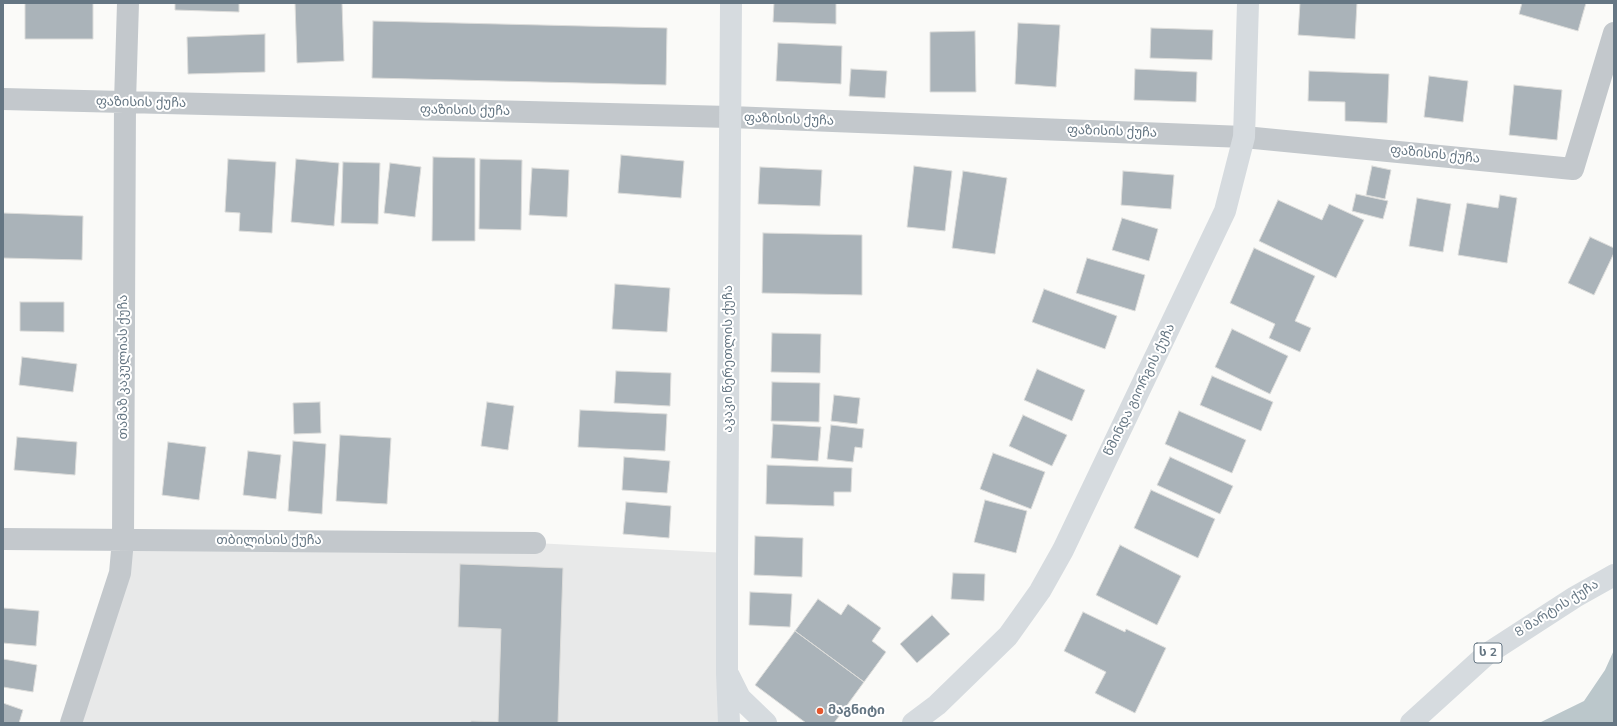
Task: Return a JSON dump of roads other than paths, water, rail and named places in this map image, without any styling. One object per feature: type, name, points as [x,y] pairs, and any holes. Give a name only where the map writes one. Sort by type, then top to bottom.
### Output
[{"type":"main road","name":"აკაკი წერეთლის ქუჩა","points":[[730,721],[727,673],[731,3]]},
{"type":"main road","name":"წმინდა გიორგის ქუჩა","points":[[913,723],[937,705],[1008,636],[1040,591],[1063,550],[1225,212],[1244,137],[1248,3]]},
{"type":"main road","name":"8 მარტის ქუჩა","points":[[1410,723],[1487,654],[1575,597],[1614,575]]},
{"type":"main road","points":[[727,673],[740,698],[766,723]]},
{"type":"street","name":"თამაზ კაკულიას ქუჩა","points":[[71,723],[120,573],[123,540],[125,102],[128,3]]},
{"type":"street","name":"ფაზისის ქუჩა","points":[[3,99],[730,117],[1244,137],[1573,168],[1614,32]]},
{"type":"street","name":"თბილისის ქუჩა","points":[[3,539],[535,543]]},
{"type":"place","name":"მაგნიტი","points":[[820,711]]}]
